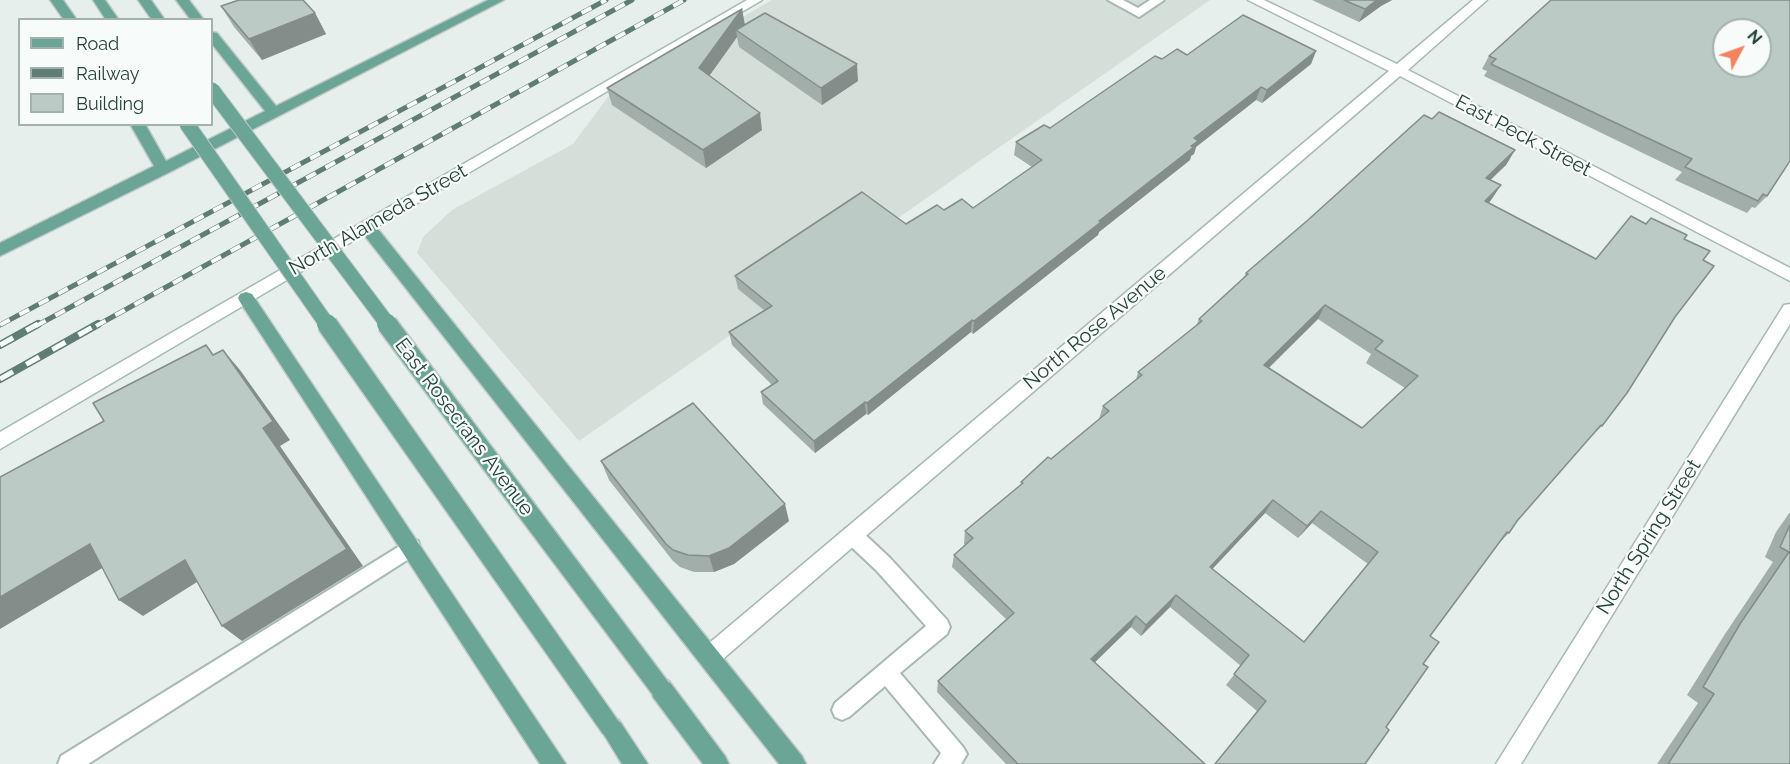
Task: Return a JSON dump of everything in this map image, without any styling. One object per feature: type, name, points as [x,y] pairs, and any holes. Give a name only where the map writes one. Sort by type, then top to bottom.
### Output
[{"type":"main road","points":[[56,0],[70,18]]},
{"type":"main road","points":[[99,0],[112,18]]},
{"type":"main road","points":[[144,0],[158,18]]},
{"type":"main road","points":[[182,0],[196,18]]},
{"type":"main road","points":[[0,250],[498,0]]},
{"type":"main road","points":[[213,37],[274,112]]},
{"type":"main road","name":"East Rosecrans Avenue","points":[[213,91],[717,764]]},
{"type":"main road","points":[[138,126],[163,169]]},
{"type":"main road","points":[[188,126],[636,764]]},
{"type":"main road","points":[[367,227],[794,764]]},
{"type":"main road","points":[[246,298],[554,764]]},
{"type":"street","name":"North Alameda Street","points":[[0,441],[756,0]]},
{"type":"street","name":"East Peck Street","points":[[1254,0],[1398,70],[1790,275]]},
{"type":"street","name":"North Rose Avenue","points":[[710,657],[1481,0]]},
{"type":"street","name":"North Spring Street","points":[[1508,764],[1790,310]]},
{"type":"lane","points":[[1114,0],[1139,13],[1158,0]]},
{"type":"lane","points":[[842,710],[940,627],[883,564],[852,535]]},
{"type":"lane","points":[[69,764],[411,547]]},
{"type":"lane","points":[[886,672],[956,754],[945,764]]},
{"type":"shaded area","points":[[772,0],[1210,0],[579,441],[417,253],[423,237],[452,210],[573,144],[611,93]]},
{"type":"building","points":[[239,0],[303,0],[315,13],[249,39],[221,6]]},
{"type":"building","points":[[1344,0],[1377,0],[1365,9]]},
{"type":"building","points":[[1551,0],[1790,0],[1790,161],[1767,196],[1763,194],[1758,201],[1685,167],[1692,159],[1491,64],[1496,59],[1489,56]]},
{"type":"building","points":[[742,9],[699,68],[760,113],[703,150],[607,88]]},
{"type":"building","points":[[765,13],[857,64],[821,88],[736,30]]},
{"type":"building","points":[[1243,15],[1316,51],[1267,90],[1261,87],[1194,138],[1198,141],[1191,146],[1194,147],[1099,221],[1101,222],[867,403],[865,402],[814,441],[761,392],[778,381],[729,332],[772,306],[735,276],[862,192],[906,224],[937,205],[944,210],[962,199],[973,208],[1042,160],[1016,142],[1044,125],[1050,128],[1155,56],[1162,59],[1177,49],[1187,55]]},
{"type":"building","points":[[1439,112],[1515,150],[1486,178],[1501,185],[1485,201],[1596,259],[1631,216],[1646,224],[1651,218],[1687,235],[1684,239],[1710,251],[1703,260],[1714,266],[1675,317],[1627,393],[1602,426],[1517,521],[1509,533],[1507,532],[1430,636],[1439,642],[1423,664],[1428,667],[1386,727],[1389,730],[1365,764],[1215,764],[1266,701],[1234,674],[1249,655],[1176,595],[1146,625],[1136,616],[1091,659],[1205,764],[1018,764],[938,681],[1014,613],[954,555],[973,538],[965,531],[1023,483],[1021,482],[1048,457],[1051,459],[1109,411],[1103,406],[1142,375],[1138,372],[1202,321],[1199,319],[1248,274],[1246,273],[1424,115],[1432,119]],"holes":[[[1325,305],[1383,341],[1375,349],[1418,376],[1362,428],[1264,365]],[[1273,500],[1307,526],[1321,511],[1378,552],[1304,642],[1210,567]]]},
{"type":"building","points":[[206,345],[213,355],[223,350],[273,421],[263,428],[347,549],[222,626],[185,560],[119,600],[90,544],[0,597],[0,477],[104,421],[93,403]]},
{"type":"building","points":[[693,403],[785,504],[729,548],[709,556],[688,555],[673,550],[666,544],[601,461]]},
{"type":"building","points":[[1790,525],[1790,764],[1668,764],[1714,694],[1703,687],[1740,624],[1789,552],[1780,547]]},
{"type":"railway","points":[[0,325],[606,0]]},
{"type":"railway","points":[[36,326],[632,0]]},
{"type":"railway","points":[[96,326],[684,0]]},
{"type":"railway","points":[[0,345],[38,324]]},
{"type":"railway","points":[[0,379],[98,324]]}]
